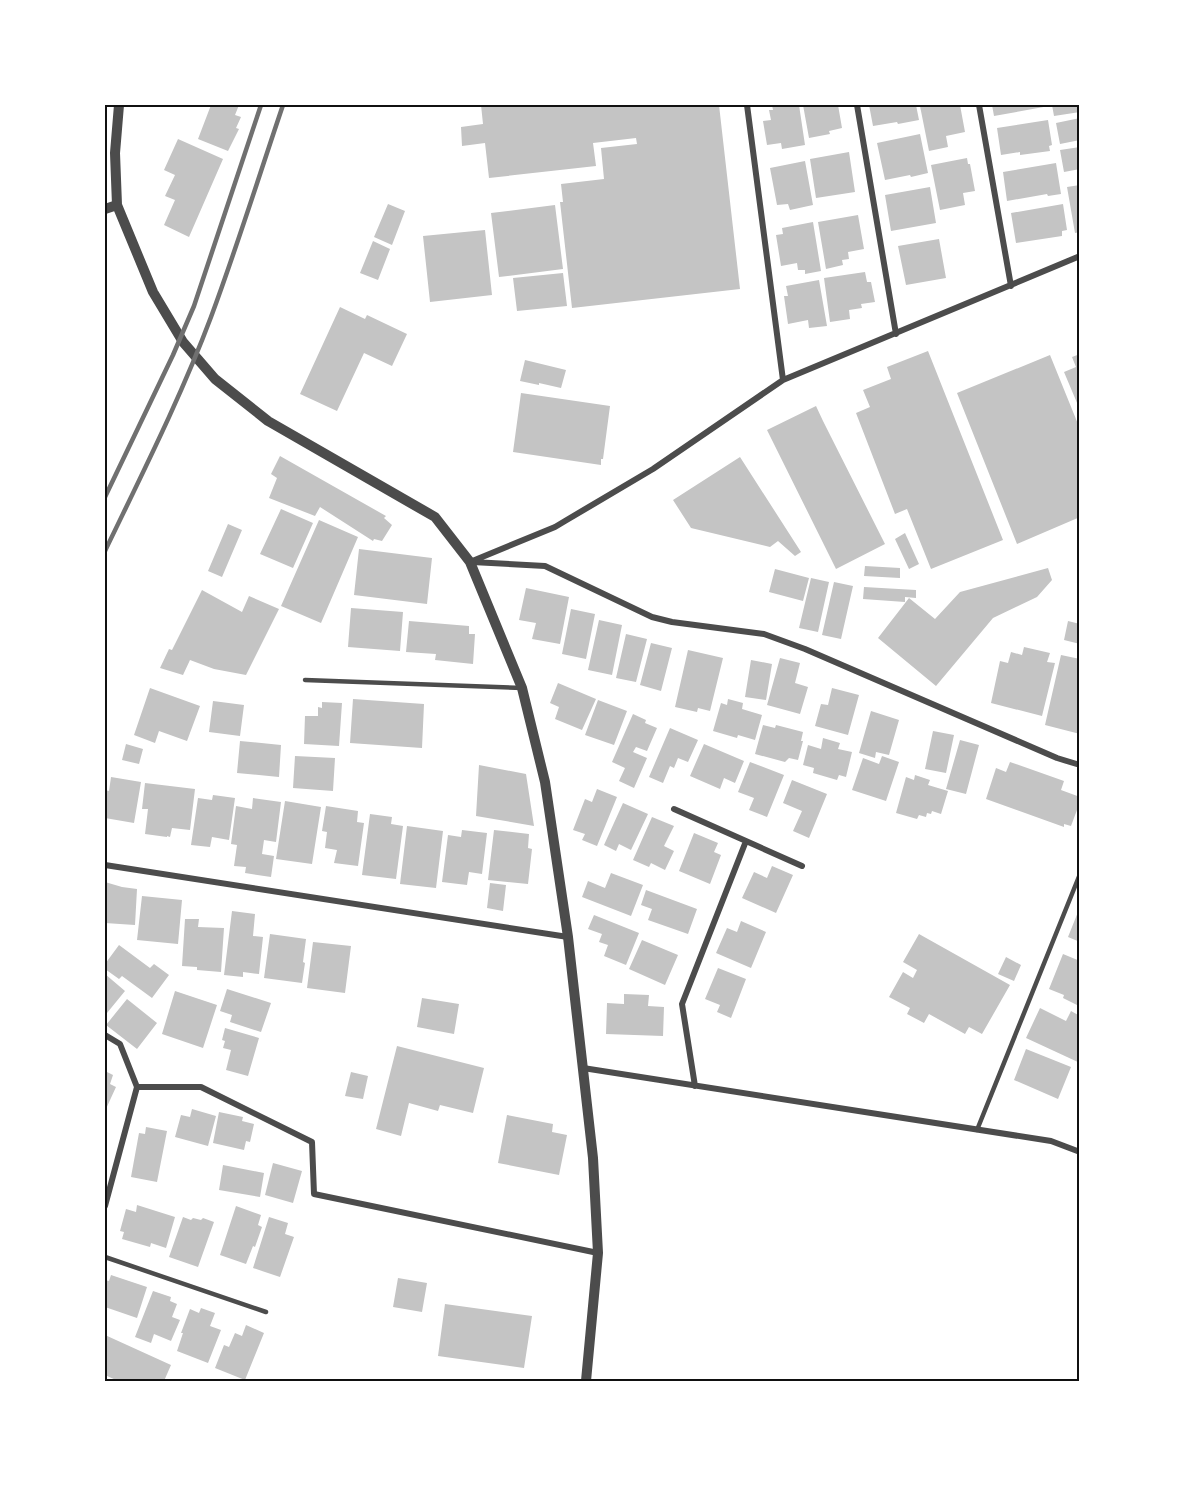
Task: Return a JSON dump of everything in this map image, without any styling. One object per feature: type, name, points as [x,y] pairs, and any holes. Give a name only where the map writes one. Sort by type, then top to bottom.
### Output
[{"type":"street","points":[[119,105],[115,153],[117,205],[153,292],[183,342],[215,378],[268,421],[435,517],[470,562],[522,688],[546,782],[568,937],[594,1167],[598,1253],[586,1381]]},
{"type":"street","points":[[747,105],[783,380]]},
{"type":"street","points":[[857,105],[896,333]]},
{"type":"street","points":[[979,105],[1011,286]]},
{"type":"street","points":[[105,209],[117,205]]},
{"type":"street","points":[[470,562],[566,522],[653,469],[783,380],[1080,256]]},
{"type":"street","points":[[470,562],[545,567],[652,617],[672,622],[764,634],[805,648],[1057,758],[1080,765]]},
{"type":"street","points":[[674,809],[802,866]]},
{"type":"street","points":[[695,1086],[682,1004],[747,841]]},
{"type":"street","points":[[105,865],[568,937]]},
{"type":"street","points":[[105,1035],[120,1044],[137,1087],[105,1206]]},
{"type":"street","points":[[582,1068],[1051,1141],[1080,1152]]},
{"type":"street","points":[[137,1087],[201,1087],[312,1142],[314,1194],[598,1253]]},
{"type":"lane","points":[[306,680],[522,688]]},
{"type":"lane","points":[[977,1130],[1080,874]]},
{"type":"lane","points":[[105,1257],[267,1312]]},
{"type":"building","points":[[211,105],[239,105],[235,115],[241,117],[236,128],[239,129],[228,151],[198,139]]},
{"type":"building","points":[[481,105],[719,105],[740,289],[572,308],[560,202],[563,202],[561,184],[604,179],[601,148],[637,144],[636,138],[593,143],[596,166],[489,178],[485,143],[462,146],[461,127],[483,124]]},
{"type":"building","points":[[772,105],[799,105],[805,145],[782,149],[781,143],[767,145],[763,121],[771,120],[769,110],[773,110]]},
{"type":"building","points":[[803,105],[838,105],[842,128],[829,131],[830,134],[809,138]]},
{"type":"building","points":[[869,105],[916,105],[919,120],[873,126]]},
{"type":"building","points":[[960,105],[965,132],[946,136],[948,147],[929,151],[920,106]]},
{"type":"building","points":[[992,105],[1049,105],[1049,106],[994,116]]},
{"type":"building","points":[[1052,105],[1080,105],[1080,112],[1054,116]]},
{"type":"building","points":[[1080,118],[1080,140],[1060,144],[1056,123]]},
{"type":"building","points":[[1048,120],[1052,145],[1049,146],[1050,151],[1001,155],[997,128]]},
{"type":"building","points":[[920,134],[928,173],[885,180],[877,143]]},
{"type":"building","points":[[178,139],[223,159],[189,237],[164,225],[175,200],[165,196],[175,175],[164,170]]},
{"type":"building","points":[[1080,147],[1080,169],[1064,172],[1060,150]]},
{"type":"building","points":[[849,152],[855,192],[816,198],[810,159]]},
{"type":"building","points":[[967,158],[975,191],[963,193],[965,205],[940,210],[931,165]]},
{"type":"building","points":[[805,161],[813,205],[790,210],[788,204],[777,205],[770,168]]},
{"type":"building","points":[[1056,163],[1061,194],[1007,201],[1003,172]]},
{"type":"building","points":[[1080,185],[1080,232],[1075,233],[1067,187]]},
{"type":"building","points":[[930,187],[936,223],[891,231],[885,195]]},
{"type":"building","points":[[388,204],[405,211],[392,245],[374,237]]},
{"type":"building","points":[[1063,204],[1067,230],[1062,231],[1062,236],[1016,243],[1011,213]]},
{"type":"building","points":[[555,205],[563,269],[499,277],[491,213]]},
{"type":"building","points":[[858,215],[864,249],[848,252],[849,259],[842,260],[843,265],[826,269],[818,222]]},
{"type":"building","points":[[813,222],[821,271],[805,274],[805,270],[798,270],[797,263],[781,266],[776,235],[783,234],[782,228]]},
{"type":"building","points":[[485,230],[492,295],[430,302],[423,236]]},
{"type":"building","points":[[939,239],[946,278],[906,285],[898,246]]},
{"type":"building","points":[[373,241],[390,249],[378,280],[360,273]]},
{"type":"building","points":[[865,272],[867,282],[871,282],[875,302],[861,304],[862,308],[849,310],[850,319],[830,322],[824,278]]},
{"type":"building","points":[[563,273],[567,306],[517,311],[513,278]]},
{"type":"building","points":[[819,280],[827,326],[809,328],[808,320],[788,324],[784,296],[788,296],[786,286]]},
{"type":"building","points":[[340,307],[365,319],[367,315],[407,334],[392,366],[364,353],[337,411],[300,394]]},
{"type":"building","points":[[928,351],[1003,540],[931,569],[907,509],[895,514],[856,413],[870,407],[863,390],[891,379],[887,367]]},
{"type":"building","points":[[1080,354],[1080,410],[1064,372],[1076,367],[1072,357]]},
{"type":"building","points":[[1050,355],[1080,429],[1080,517],[1017,544],[957,393]]},
{"type":"building","points":[[525,360],[566,370],[561,388],[520,381]]},
{"type":"building","points":[[521,393],[610,406],[601,465],[513,452]]},
{"type":"building","points":[[816,406],[885,544],[836,569],[767,430]]},
{"type":"building","points":[[280,456],[386,516],[384,518],[392,525],[382,541],[374,539],[373,541],[320,507],[315,516],[269,498],[277,478],[271,474]]},
{"type":"building","points":[[740,457],[801,552],[795,556],[778,541],[770,547],[691,528],[673,500]]},
{"type":"building","points":[[281,509],[313,523],[293,568],[260,554]]},
{"type":"building","points":[[319,520],[358,537],[321,623],[281,606]]},
{"type":"building","points":[[228,524],[242,530],[222,577],[208,571]]},
{"type":"building","points":[[905,533],[919,564],[909,569],[895,539]]},
{"type":"building","points":[[359,549],[432,558],[427,604],[354,595]]},
{"type":"building","points":[[865,566],[900,568],[900,578],[864,576]]},
{"type":"building","points":[[1048,568],[1052,580],[1037,597],[993,618],[936,686],[878,638],[909,598],[935,619],[960,592]]},
{"type":"building","points":[[775,569],[809,578],[803,601],[769,592]]},
{"type":"building","points":[[811,578],[829,582],[818,632],[799,628]]},
{"type":"building","points":[[834,582],[853,586],[841,639],[822,635]]},
{"type":"building","points":[[864,587],[916,590],[916,598],[905,597],[905,602],[863,599]]},
{"type":"building","points":[[526,588],[569,597],[560,644],[532,639],[536,623],[519,620]]},
{"type":"building","points":[[202,590],[242,612],[249,596],[279,609],[246,675],[214,669],[190,660],[183,675],[160,668],[169,649],[172,650]]},
{"type":"building","points":[[351,608],[403,612],[400,651],[348,647]]},
{"type":"building","points":[[571,609],[595,614],[586,659],[562,654]]},
{"type":"building","points":[[599,620],[622,625],[612,675],[588,670]]},
{"type":"building","points":[[409,621],[469,626],[469,634],[475,634],[473,664],[435,660],[436,654],[406,652]]},
{"type":"building","points":[[1068,621],[1080,624],[1080,644],[1064,640]]},
{"type":"building","points":[[626,634],[647,639],[636,682],[616,678]]},
{"type":"building","points":[[651,643],[672,648],[661,691],[640,685]]},
{"type":"building","points":[[1024,647],[1050,653],[1047,662],[1055,663],[1042,716],[991,703],[1000,661],[1008,663],[1011,652],[1022,655]]},
{"type":"building","points":[[688,650],[723,658],[710,711],[698,708],[697,712],[675,707]]},
{"type":"building","points":[[1061,655],[1080,659],[1080,734],[1045,725]]},
{"type":"building","points":[[780,658],[800,663],[795,683],[808,687],[800,714],[767,705]]},
{"type":"building","points":[[751,660],[772,664],[766,700],[745,697]]},
{"type":"building","points":[[558,683],[596,699],[582,730],[555,719],[559,707],[550,703]]},
{"type":"building","points":[[150,688],[200,706],[187,741],[159,731],[155,743],[134,735]]},
{"type":"building","points":[[832,688],[859,695],[848,735],[815,726],[821,704],[828,705]]},
{"type":"building","points":[[353,699],[424,704],[422,748],[350,743]]},
{"type":"building","points":[[728,699],[743,703],[742,709],[762,715],[755,740],[738,735],[737,738],[713,731],[721,703],[727,705]]},
{"type":"building","points":[[598,700],[627,711],[614,745],[585,735]]},
{"type":"building","points":[[213,701],[244,705],[240,736],[209,732]]},
{"type":"building","points":[[322,702],[342,703],[339,746],[304,744],[305,716],[318,716],[318,707],[322,708]]},
{"type":"building","points":[[871,711],[899,720],[889,755],[876,752],[875,758],[859,753]]},
{"type":"building","points":[[633,714],[657,728],[647,751],[636,747],[633,752],[647,758],[634,788],[619,781],[625,768],[612,762]]},
{"type":"building","points":[[763,725],[775,728],[776,725],[803,732],[798,760],[789,758],[785,762],[755,754]]},
{"type":"building","points":[[670,728],[698,740],[688,762],[678,758],[674,768],[670,766],[663,783],[649,777]]},
{"type":"building","points":[[933,731],[954,735],[946,773],[925,769]]},
{"type":"building","points":[[823,738],[840,743],[838,749],[852,752],[846,777],[839,775],[837,780],[813,773],[814,768],[803,765],[808,745],[821,749]]},
{"type":"building","points":[[960,740],[979,745],[966,794],[946,789]]},
{"type":"building","points":[[240,741],[281,745],[279,777],[237,773]]},
{"type":"building","points":[[126,744],[143,749],[139,764],[122,760]]},
{"type":"building","points":[[704,744],[744,761],[735,783],[724,778],[720,789],[690,776]]},
{"type":"building","points":[[295,756],[335,758],[333,791],[293,788]]},
{"type":"building","points":[[882,756],[899,762],[886,801],[852,790],[863,758],[879,764]]},
{"type":"building","points":[[750,762],[784,775],[767,817],[749,810],[754,798],[738,792]]},
{"type":"building","points":[[1010,762],[1064,781],[1061,790],[1080,797],[1071,826],[1064,824],[1064,827],[986,799],[996,768],[1006,772]]},
{"type":"building","points":[[479,765],[526,774],[534,826],[476,816]]},
{"type":"building","points":[[915,775],[930,780],[928,785],[948,791],[941,814],[932,811],[931,814],[927,813],[926,817],[919,815],[917,819],[896,813],[906,777],[914,780]]},
{"type":"building","points":[[111,777],[141,782],[134,823],[105,818],[105,790],[109,791]]},
{"type":"building","points":[[792,780],[827,794],[809,838],[793,831],[802,811],[783,803]]},
{"type":"building","points":[[145,783],[195,789],[190,830],[172,828],[170,837],[145,834],[148,809],[142,809]]},
{"type":"building","points":[[597,789],[617,797],[597,846],[582,840],[585,834],[573,830],[585,799],[592,802]]},
{"type":"building","points":[[213,795],[235,798],[229,840],[212,837],[210,847],[191,845],[198,798],[212,800]]},
{"type":"building","points":[[253,798],[281,802],[276,842],[264,840],[262,854],[274,856],[271,877],[245,873],[246,867],[234,866],[237,845],[231,844],[236,806],[252,809]]},
{"type":"building","points":[[285,801],[321,807],[312,864],[276,859]]},
{"type":"building","points":[[623,803],[648,814],[631,850],[619,844],[616,851],[604,845]]},
{"type":"building","points":[[326,806],[358,811],[357,822],[364,823],[358,866],[334,863],[337,850],[325,848],[327,832],[322,831]]},
{"type":"building","points":[[370,814],[392,817],[391,824],[403,826],[396,879],[362,875]]},
{"type":"building","points":[[652,817],[674,826],[664,846],[674,851],[665,870],[651,863],[649,867],[633,860]]},
{"type":"building","points":[[407,826],[443,831],[436,888],[400,884]]},
{"type":"building","points":[[462,830],[487,833],[482,874],[469,872],[467,885],[442,882],[448,835],[461,837]]},
{"type":"building","points":[[494,830],[529,834],[528,848],[532,849],[528,884],[488,880]]},
{"type":"building","points":[[694,833],[718,843],[714,852],[721,855],[710,884],[679,871]]},
{"type":"building","points":[[772,866],[793,875],[776,913],[742,898],[754,872],[767,878]]},
{"type":"building","points":[[611,873],[643,885],[631,916],[582,897],[588,881],[605,888]]},
{"type":"building","points":[[105,882],[137,889],[135,925],[105,923]]},
{"type":"building","points":[[490,883],[506,885],[503,911],[487,908]]},
{"type":"building","points":[[646,890],[697,909],[688,934],[648,920],[652,909],[641,905]]},
{"type":"building","points":[[142,896],[182,900],[178,944],[137,940]]},
{"type":"building","points":[[1080,907],[1080,942],[1068,937]]},
{"type":"building","points":[[232,911],[255,914],[253,936],[263,937],[259,974],[243,972],[243,977],[224,975]]},
{"type":"building","points":[[594,915],[639,933],[626,965],[604,956],[608,945],[599,942],[602,934],[588,929]]},
{"type":"building","points":[[185,919],[199,919],[198,927],[224,928],[221,972],[182,966]]},
{"type":"building","points":[[741,921],[766,932],[751,968],[716,953],[727,928],[737,932]]},
{"type":"building","points":[[270,934],[306,939],[302,983],[264,978]]},
{"type":"building","points":[[919,934],[1010,985],[982,1034],[969,1027],[965,1034],[929,1014],[924,1023],[907,1014],[910,1008],[889,997],[903,972],[913,978],[917,970],[903,962]]},
{"type":"building","points":[[642,940],[678,955],[665,985],[629,969]]},
{"type":"building","points":[[313,942],[351,946],[345,993],[307,988]]},
{"type":"building","points":[[119,945],[150,968],[154,964],[169,975],[152,998],[122,976],[119,979],[105,969],[105,964]]},
{"type":"building","points":[[1063,954],[1080,961],[1080,999],[1077,1005],[1063,998],[1064,995],[1049,989]]},
{"type":"building","points":[[1006,957],[1021,965],[1014,981],[998,974]]},
{"type":"building","points":[[718,968],[746,979],[731,1018],[717,1012],[720,1005],[705,999]]},
{"type":"building","points":[[105,974],[125,991],[107,1013],[105,1011]]},
{"type":"building","points":[[227,989],[271,1003],[261,1032],[230,1022],[232,1015],[220,1011]]},
{"type":"building","points":[[175,991],[217,1005],[203,1048],[162,1034]]},
{"type":"building","points":[[624,994],[649,995],[648,1006],[664,1007],[663,1036],[606,1034],[607,1003],[624,1004]]},
{"type":"building","points":[[422,998],[459,1004],[454,1034],[417,1027]]},
{"type":"building","points":[[127,999],[157,1023],[137,1049],[106,1025]]},
{"type":"building","points":[[1040,1008],[1066,1021],[1071,1011],[1080,1016],[1080,1063],[1026,1038]]},
{"type":"building","points":[[225,1028],[259,1038],[248,1076],[226,1070],[231,1050],[223,1048]]},
{"type":"building","points":[[397,1046],[484,1068],[473,1113],[440,1105],[438,1111],[409,1103],[401,1136],[376,1129]]},
{"type":"building","points":[[1026,1049],[1071,1067],[1058,1099],[1014,1080]]},
{"type":"building","points":[[105,1071],[113,1075],[110,1084],[116,1087],[105,1111]]},
{"type":"building","points":[[351,1072],[368,1076],[363,1099],[345,1096]]},
{"type":"building","points":[[192,1109],[216,1116],[208,1146],[175,1137],[181,1115],[190,1117]]},
{"type":"building","points":[[219,1112],[243,1117],[242,1121],[254,1124],[250,1142],[246,1141],[244,1150],[213,1143]]},
{"type":"building","points":[[507,1115],[553,1124],[552,1132],[567,1135],[559,1175],[498,1163]]},
{"type":"building","points":[[146,1127],[167,1131],[157,1182],[131,1177],[139,1133],[145,1134]]},
{"type":"building","points":[[273,1163],[302,1171],[293,1203],[265,1195]]},
{"type":"building","points":[[223,1165],[264,1173],[260,1197],[219,1190]]},
{"type":"building","points":[[137,1205],[175,1217],[166,1248],[151,1243],[150,1247],[122,1239],[124,1232],[120,1231],[126,1209],[136,1212]]},
{"type":"building","points":[[236,1206],[261,1215],[258,1225],[262,1227],[246,1264],[220,1255]]},
{"type":"building","points":[[183,1217],[191,1220],[203,1218],[214,1222],[198,1267],[169,1257]]},
{"type":"building","points":[[269,1217],[288,1223],[285,1234],[294,1237],[280,1277],[253,1268]]},
{"type":"building","points":[[111,1275],[147,1287],[137,1318],[105,1307],[105,1280],[109,1281]]},
{"type":"building","points":[[398,1278],[427,1283],[422,1312],[393,1307]]},
{"type":"building","points":[[153,1291],[171,1297],[170,1301],[177,1304],[172,1317],[180,1320],[171,1341],[154,1334],[151,1343],[135,1337]]},
{"type":"building","points":[[445,1304],[532,1316],[524,1368],[438,1356]]},
{"type":"building","points":[[201,1308],[215,1313],[210,1326],[221,1330],[208,1363],[177,1351],[190,1309],[199,1313]]},
{"type":"building","points":[[246,1325],[264,1333],[245,1380],[215,1368],[224,1345],[229,1347],[235,1333],[242,1336]]},
{"type":"building","points":[[105,1335],[171,1365],[164,1381],[118,1381],[105,1375]]},
{"type":"railway","points":[[105,497],[194,306],[261,105]]},
{"type":"railway","points":[[105,551],[161,435],[211,317],[283,105]]}]
